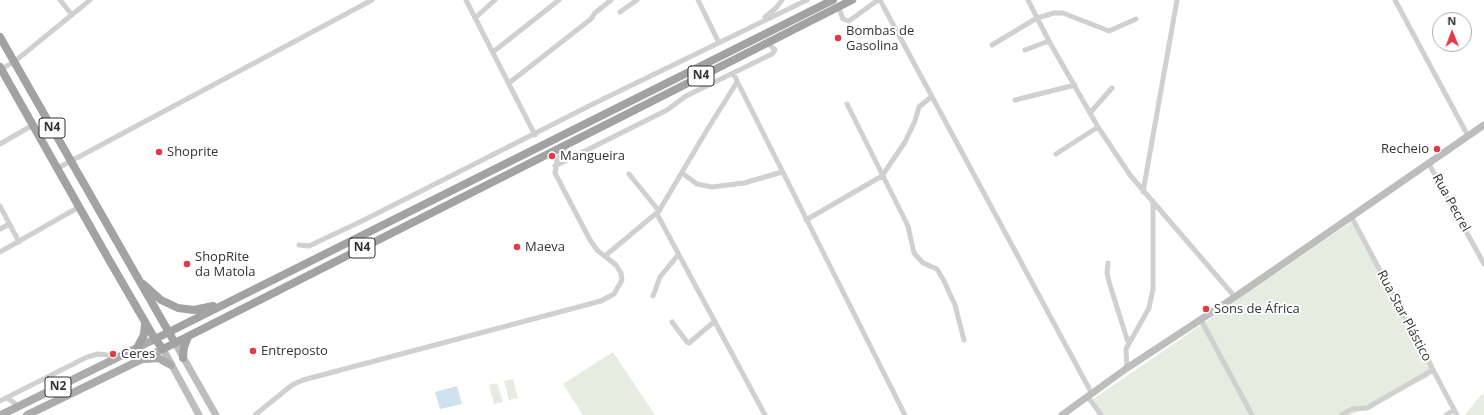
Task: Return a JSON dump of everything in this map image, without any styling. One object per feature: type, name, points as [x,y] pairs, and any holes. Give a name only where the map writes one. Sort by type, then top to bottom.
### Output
[{"type":"highway","name":"N4","points":[[155,339],[243,294],[836,3],[852,0]]},
{"type":"highway","name":"N4","points":[[1,68],[155,339],[163,349],[767,42],[836,3]]},
{"type":"highway","name":"N4","points":[[0,37],[175,343]]},
{"type":"highway","points":[[137,278],[167,304],[186,309],[209,307],[243,294]]},
{"type":"highway","points":[[137,348],[144,335],[145,321]]},
{"type":"highway","points":[[183,358],[184,347],[188,337]]},
{"type":"main road","points":[[1063,414],[1127,368],[1235,297],[1484,125]]},
{"type":"main road","name":"N2","points":[[1,415],[155,339]]},
{"type":"main road","points":[[175,343],[216,415]]},
{"type":"main road","points":[[163,349],[199,415]]},
{"type":"main road","name":"N2","points":[[27,415],[163,349]]},
{"type":"main road","points":[[140,360],[158,358],[171,365]]},
{"type":"street","points":[[60,0],[72,15]]},
{"type":"street","points":[[1,68],[14,62],[90,0]]},
{"type":"street","points":[[58,168],[372,0]]},
{"type":"street","points":[[466,0],[535,134]]},
{"type":"street","points":[[475,18],[495,0]]},
{"type":"street","points":[[493,52],[559,0]]},
{"type":"street","points":[[509,83],[591,19],[594,13],[611,0]]},
{"type":"street","points":[[620,12],[637,0]]},
{"type":"street","points":[[698,0],[720,43]]},
{"type":"street","points":[[758,23],[776,8],[782,0]]},
{"type":"street","points":[[299,245],[310,246],[595,103],[807,0]]},
{"type":"street","points":[[836,3],[843,19],[849,21],[879,0],[1102,415]]},
{"type":"street","points":[[1028,0],[1049,41],[1098,127],[1130,174],[1143,192],[1153,201],[1235,297]]},
{"type":"street","points":[[1143,192],[1177,0]]},
{"type":"street","points":[[1395,0],[1468,136]]},
{"type":"street","points":[[992,45],[1037,18],[1054,13],[1062,13],[1109,32],[1136,19]]},
{"type":"street","points":[[1025,50],[1049,41]]},
{"type":"street","points":[[555,166],[667,110],[686,96],[772,54],[775,50],[767,42]]},
{"type":"street","points":[[733,73],[905,415]]},
{"type":"street","points":[[605,256],[658,212],[707,130],[738,82]]},
{"type":"street","points":[[1015,100],[1075,85]]},
{"type":"street","points":[[1090,113],[1112,88]]},
{"type":"street","points":[[806,220],[882,176],[905,142],[915,121],[919,107],[931,98]]},
{"type":"street","points":[[847,104],[908,226],[914,253],[923,263],[937,269],[944,281],[955,305],[964,340]]},
{"type":"street","points":[[0,144],[33,125]]},
{"type":"street","points":[[1056,154],[1098,127]]},
{"type":"street","points":[[255,415],[292,385],[303,380],[609,298],[619,288],[622,280],[621,273],[616,265],[597,250],[590,240],[557,178],[555,166],[557,160],[569,142]]},
{"type":"street","name":"Rua Pecrel","points":[[1429,164],[1484,264]]},
{"type":"street","points":[[682,173],[697,184],[712,187],[744,183],[782,172]]},
{"type":"street","points":[[629,174],[658,212],[678,255],[765,415]]},
{"type":"street","points":[[1127,368],[1126,349],[1128,342],[1143,319],[1152,297],[1153,201]]},
{"type":"street","points":[[0,206],[19,242]]},
{"type":"street","points":[[0,252],[79,207]]},
{"type":"street","name":"Rua Star Plástico","points":[[1351,216],[1456,413]]},
{"type":"street","points":[[0,229],[9,224]]},
{"type":"street","points":[[653,296],[660,277],[678,255]]},
{"type":"street","points":[[1108,263],[1107,273],[1109,282],[1128,342]]},
{"type":"street","points":[[1201,320],[1252,415]]},
{"type":"street","points":[[672,322],[686,342],[689,343],[715,321]]},
{"type":"street","points":[[0,401],[87,357],[98,354],[120,357]]},
{"type":"street","points":[[1342,415],[1352,410],[1367,408],[1433,370]]},
{"type":"street","points":[[7,398],[19,406]]},
{"type":"street","points":[[1446,415],[1456,413]]},
{"type":"shaded area","points":[[1351,222],[1434,365],[1428,377],[1351,415],[1102,415],[1092,400]]},
{"type":"shaded area","points":[[613,352],[655,415],[583,415],[563,384]]},
{"type":"shaded area","points":[[513,379],[518,398],[509,400],[504,381]]},
{"type":"shaded area","points":[[497,383],[503,402],[494,404],[489,385]]},
{"type":"shaded area","points":[[1484,393],[1484,415],[1465,415],[1480,396]]},
{"type":"water","points":[[457,386],[462,404],[440,409],[435,392]]},
{"type":"place","name":"Bombas de Gasolina","points":[[838,38]]},
{"type":"place","name":"Recheio","points":[[1437,149]]},
{"type":"place","name":"Shoprite","points":[[159,152]]},
{"type":"place","name":"Mangueira","points":[[552,156]]},
{"type":"place","name":"Maeva","points":[[517,247]]},
{"type":"place","name":"ShopRite da Matola","points":[[187,264]]},
{"type":"place","name":"Sons de África","points":[[1206,309]]},
{"type":"place","name":"Entreposto","points":[[253,351]]},
{"type":"place","name":"Ceres","points":[[113,354]]}]
